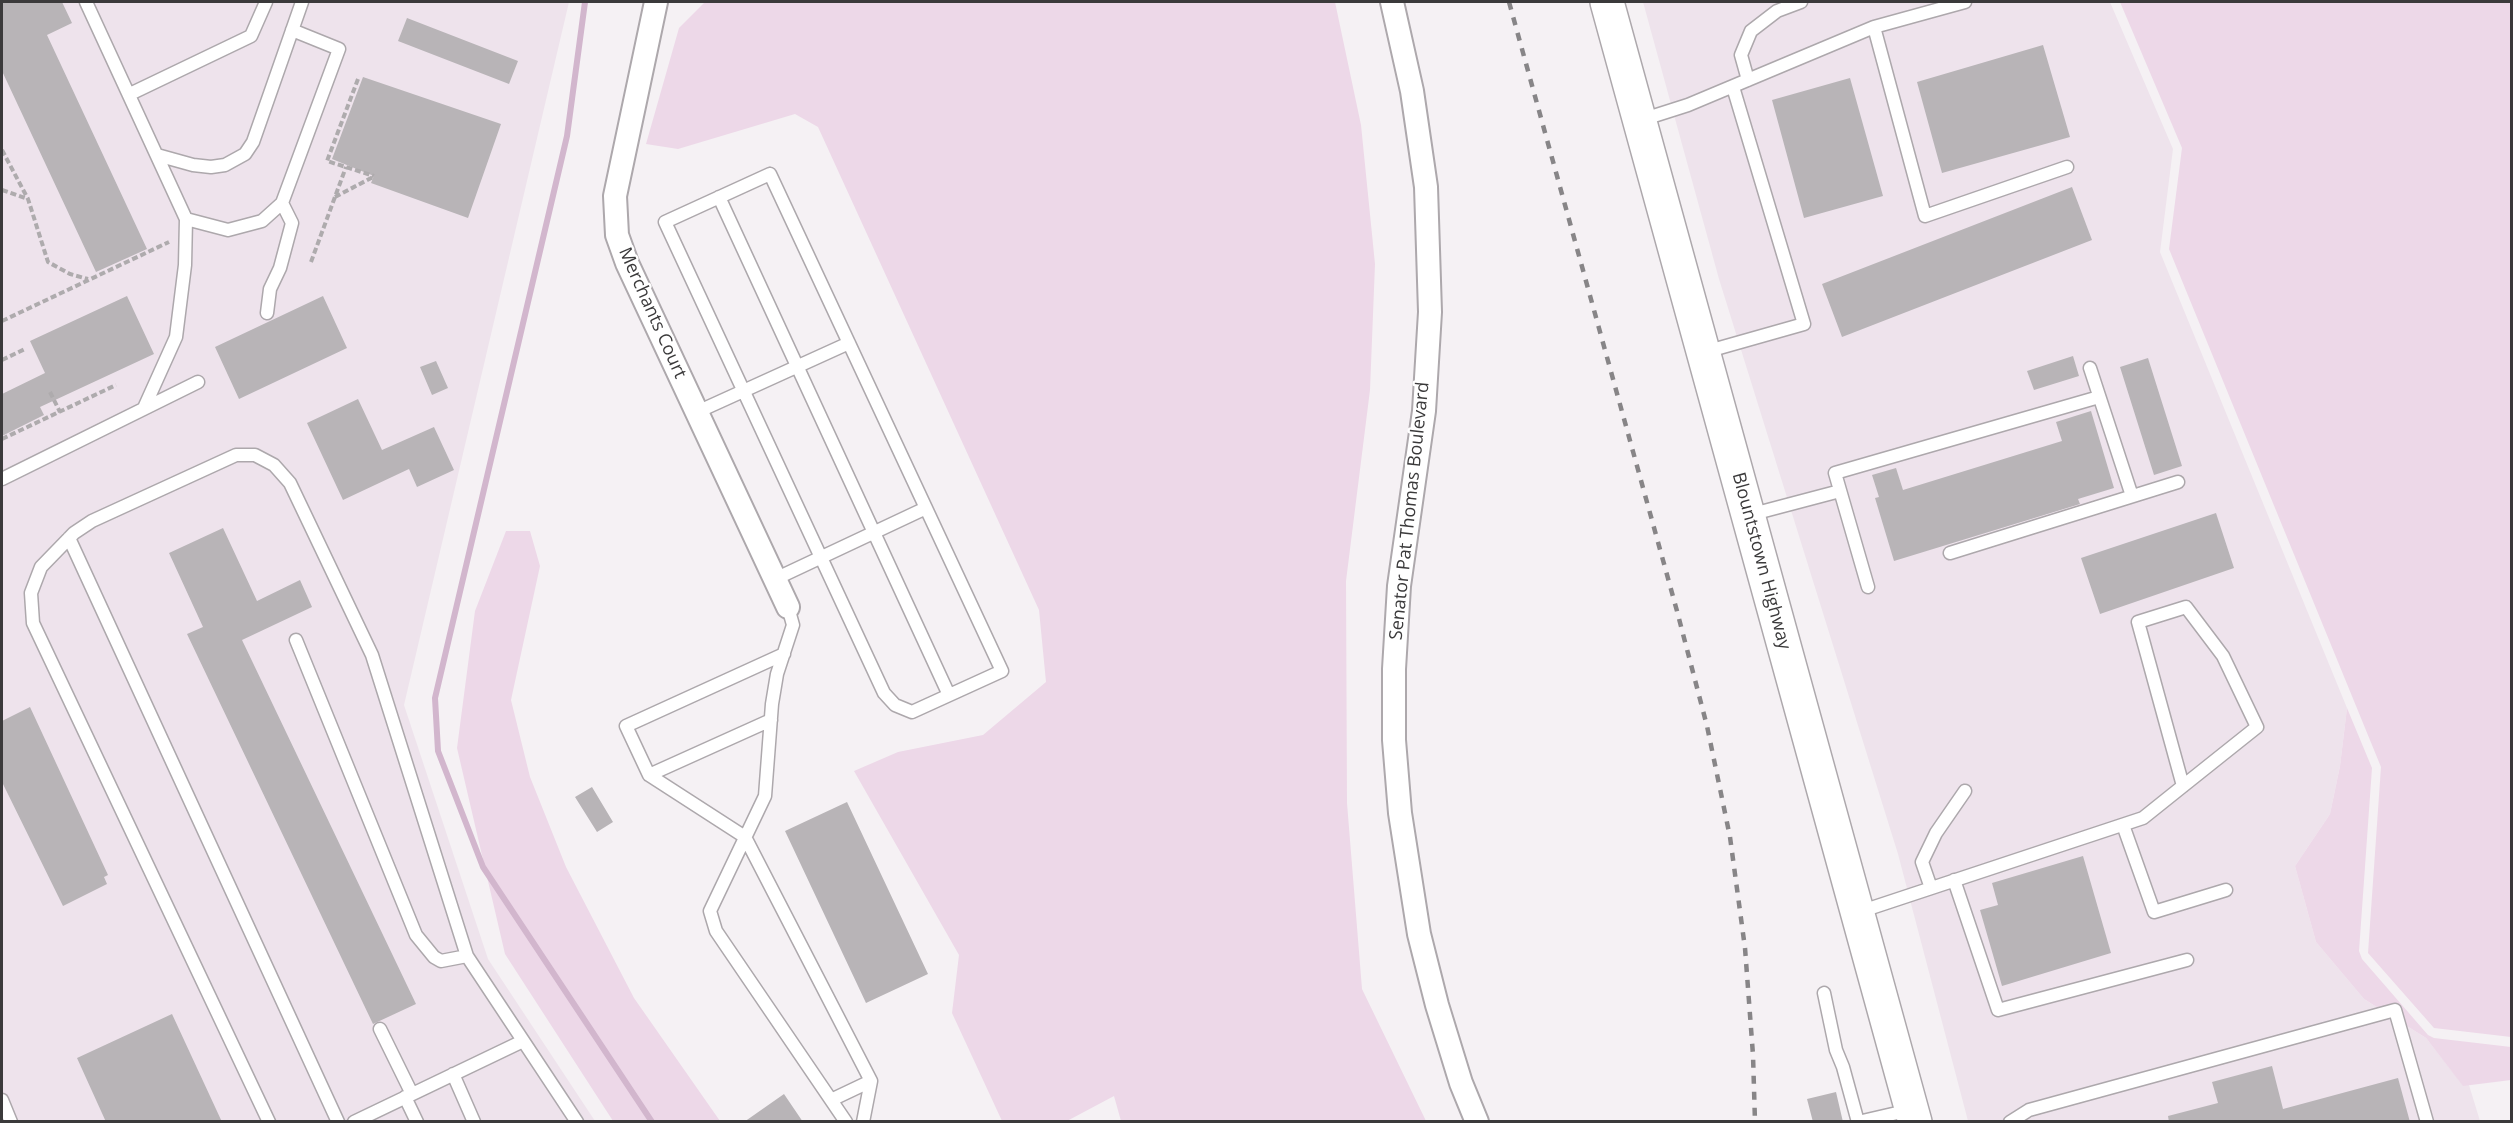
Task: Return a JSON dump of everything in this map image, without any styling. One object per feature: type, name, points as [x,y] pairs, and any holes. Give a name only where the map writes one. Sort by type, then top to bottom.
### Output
[{"type":"main road","name":"Blountstown Highway","points":[[1607,2],[1913,1116]]},
{"type":"street","name":"Merchants Court","points":[[656,2],[615,196],[614,213],[617,235],[627,263],[788,606]]},
{"type":"street","name":"Senator Pat Thomas Boulevard","points":[[1392,2],[1412,91],[1426,187],[1430,312],[1424,411],[1399,586],[1394,669],[1394,740],[1400,813],[1419,934],[1437,1005],[1461,1083],[1477,1122]]},
{"type":"lane","points":[[86,2],[186,219],[185,265],[176,337],[144,408]]},
{"type":"lane","points":[[130,94],[251,36],[266,2]]},
{"type":"lane","points":[[157,155],[193,165],[211,167],[225,165],[245,154],[253,142],[302,2]]},
{"type":"lane","points":[[1748,80],[1741,55],[1751,32],[1777,11],[1801,2]]},
{"type":"lane","points":[[1640,121],[1689,105],[1874,27],[1965,2]]},
{"type":"lane","points":[[1874,27],[1925,216],[2067,167]]},
{"type":"lane","points":[[186,219],[228,230],[262,221],[282,203],[339,49],[292,30]]},
{"type":"lane","points":[[1704,352],[1804,324],[1733,87]]},
{"type":"lane","points":[[770,174],[1002,671],[912,712],[895,705],[885,693],[665,222],[719,197],[770,174]]},
{"type":"lane","points":[[719,197],[949,695]]},
{"type":"lane","points":[[267,313],[270,289],[280,267],[292,223],[282,203]]},
{"type":"lane","points":[[697,412],[849,343]]},
{"type":"lane","points":[[2090,368],[2132,496]]},
{"type":"lane","points":[[2,478],[198,382]]},
{"type":"lane","points":[[1868,587],[1835,473],[2099,397]]},
{"type":"lane","points":[[269,1122],[33,622],[31,593],[41,567],[69,538],[92,521],[236,455],[255,455],[274,465],[290,483],[372,655],[467,956],[577,1122]]},
{"type":"lane","points":[[1950,553],[2178,482]]},
{"type":"lane","points":[[1749,515],[1840,491]]},
{"type":"lane","points":[[775,579],[926,508]]},
{"type":"lane","points":[[69,538],[338,1122]]},
{"type":"lane","points":[[788,606],[793,625],[777,674],[765,796],[710,911],[716,931],[846,1122]]},
{"type":"lane","points":[[1857,912],[2143,818],[2257,727],[2223,656],[2186,607],[2138,622],[2183,786]]},
{"type":"lane","points":[[296,640],[416,935],[434,957],[441,961],[467,956]]},
{"type":"lane","points":[[784,654],[626,726],[649,775],[745,837],[871,1082],[862,1122]]},
{"type":"lane","points":[[649,775],[771,720]]},
{"type":"lane","points":[[1930,888],[1922,862],[1936,833],[1965,791]]},
{"type":"lane","points":[[2123,825],[2154,912],[2226,890]]},
{"type":"lane","points":[[1954,880],[1998,1010],[2187,960]]},
{"type":"lane","points":[[1824,993],[1836,1050],[1858,1122],[1913,1116]]},
{"type":"lane","points":[[2010,1122],[2029,1110],[2395,1010],[2427,1122]]},
{"type":"lane","points":[[380,1029],[417,1122]]},
{"type":"lane","points":[[354,1122],[523,1041]]},
{"type":"lane","points":[[453,1074],[474,1122]]},
{"type":"lane","points":[[831,1100],[871,1082]]},
{"type":"lane","points":[[2,1100],[11,1122]]},
{"type":"path","points":[[335,197],[374,176],[327,161],[358,78]]},
{"type":"path","points":[[2,150],[28,200],[48,262],[70,274],[89,279]]},
{"type":"path","points":[[311,262],[346,167]]},
{"type":"path","points":[[2,190],[28,200]]},
{"type":"path","points":[[2,321],[173,240]]},
{"type":"path","points":[[2,360],[25,349]]},
{"type":"path","points":[[2,439],[116,386]]},
{"type":"path","points":[[50,392],[60,412]]},
{"type":"shaded area","points":[[2,2],[569,2],[404,705],[488,959],[595,1121],[2,1122]]},
{"type":"shaded area","points":[[705,2],[1335,2],[1361,125],[1375,264],[1370,390],[1346,581],[1347,803],[1362,989],[1426,1121],[1121,1121],[1114,1096],[1067,1121],[1002,1121],[952,1013],[959,955],[854,771],[898,752],[983,735],[1046,682],[1039,610],[818,127],[795,114],[678,149],[646,144],[679,28]]},
{"type":"shaded area","points":[[1643,2],[2110,2],[2173,149],[2160,252],[2347,708],[2340,766],[2330,814],[2295,866],[2316,942],[2364,999],[2426,1038],[2463,1085],[2469,1085],[2480,1121],[1968,1121],[1898,854],[1719,279]]},
{"type":"shaded area","points":[[2120,2],[2511,2],[2511,1037],[2434,1028],[2368,953],[2381,767],[2169,249],[2182,148]]},
{"type":"shaded area","points":[[506,531],[530,531],[540,566],[511,700],[530,777],[566,867],[634,998],[720,1121],[613,1121],[505,954],[457,748],[475,611]]},
{"type":"shaded area","points":[[2347,708],[2372,768],[2359,951],[2362,959],[2428,1035],[2434,1038],[2511,1047],[2511,1080],[2463,1086],[2426,1038],[2364,999],[2316,942],[2295,866],[2330,814],[2340,766]]},
{"type":"building","points":[[2,2],[62,2],[72,23],[47,35],[147,249],[96,272],[2,71]]},
{"type":"building","points":[[407,18],[518,61],[509,84],[398,41]]},
{"type":"building","points":[[2043,45],[2070,137],[1942,173],[1917,82]]},
{"type":"building","points":[[363,77],[501,124],[468,218],[371,183],[374,176],[332,159]]},
{"type":"building","points":[[1850,78],[1883,196],[1804,218],[1772,100]]},
{"type":"building","points":[[2072,187],[2092,240],[1842,337],[1822,284]]},
{"type":"building","points":[[127,296],[154,354],[40,407],[44,415],[2,436],[2,394],[45,373],[30,341]]},
{"type":"building","points":[[323,296],[347,348],[239,399],[215,347]]},
{"type":"building","points":[[2073,356],[2079,376],[2034,390],[2027,371]]},
{"type":"building","points":[[2148,358],[2182,466],[2154,475],[2120,367]]},
{"type":"building","points":[[436,361],[448,388],[432,395],[420,367]]},
{"type":"building","points":[[358,399],[382,450],[434,427],[454,470],[417,487],[409,469],[343,500],[307,423]]},
{"type":"building","points":[[2091,411],[2114,488],[2078,499],[2080,504],[1894,561],[1875,498],[1879,497],[1872,475],[1896,468],[1903,490],[2062,441],[2056,422]]},
{"type":"building","points":[[2216,513],[2234,568],[2100,614],[2081,558]]},
{"type":"building","points":[[223,528],[257,601],[300,580],[312,607],[242,640],[416,1004],[373,1024],[187,634],[203,627],[169,553]]},
{"type":"building","points":[[30,707],[108,875],[104,877],[107,884],[63,906],[2,782],[2,721]]},
{"type":"building","points":[[592,787],[613,822],[597,832],[575,797]]},
{"type":"building","points":[[847,802],[928,974],[866,1003],[785,831]]},
{"type":"building","points":[[2083,856],[2111,953],[2002,986],[1980,910],[1998,905],[1992,883]]},
{"type":"building","points":[[172,1014],[222,1122],[106,1122],[77,1058]]},
{"type":"building","points":[[2272,1066],[2283,1109],[2398,1078],[2410,1122],[2169,1122],[2168,1116],[2218,1103],[2212,1082]]},
{"type":"building","points":[[1836,1092],[1843,1122],[1813,1122],[1807,1099]]},
{"type":"building","points":[[784,1094],[803,1122],[744,1122]]},
{"type":"waterway","points":[[585,2],[567,136],[435,698],[438,751],[483,867],[652,1122]]},
{"type":"railway","points":[[1509,2],[1707,726],[1730,837],[1745,948],[1753,1055],[1755,1122]]}]
